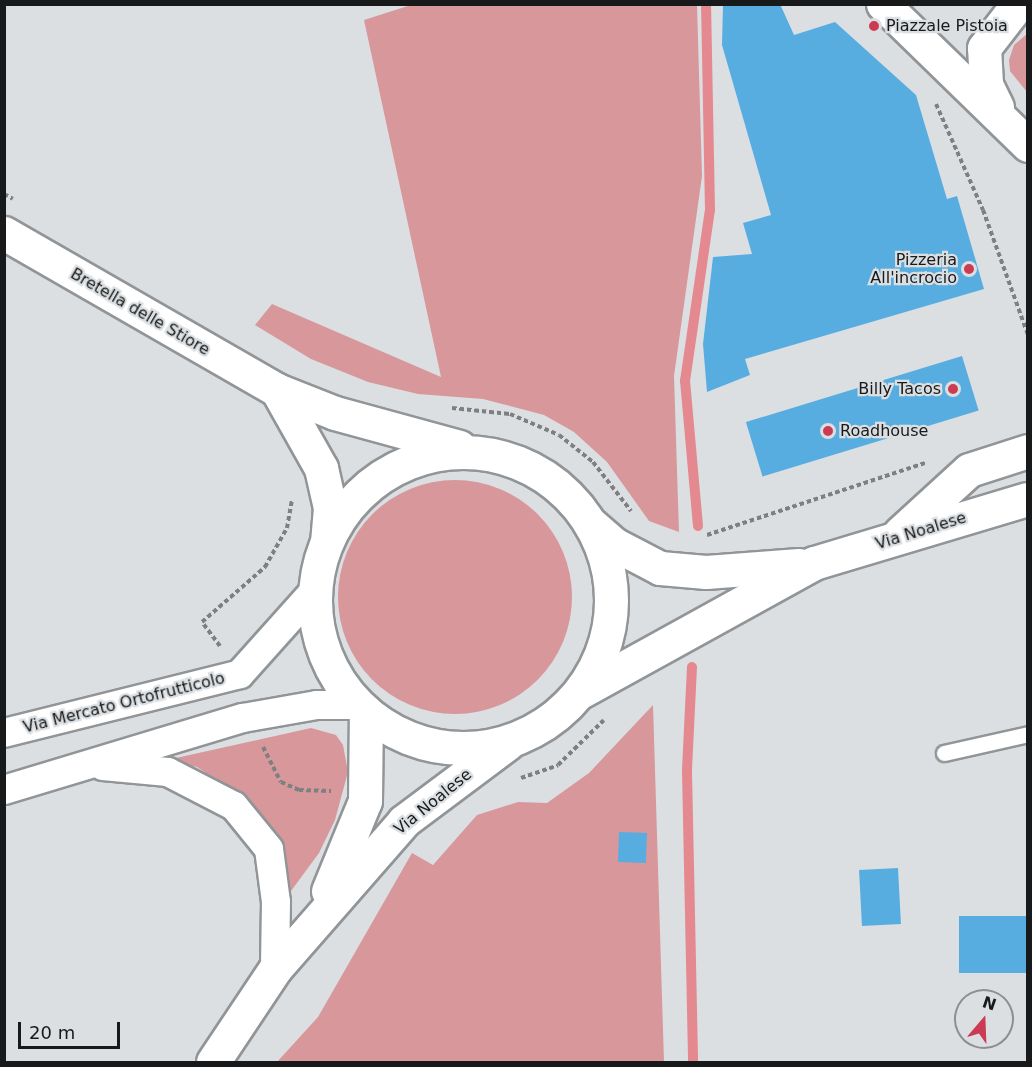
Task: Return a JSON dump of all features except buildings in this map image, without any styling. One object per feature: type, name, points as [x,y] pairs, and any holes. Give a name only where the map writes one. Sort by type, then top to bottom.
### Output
[{"type":"main road","points":[[883,4],[1001,115],[1028,145]]},
{"type":"main road","points":[[1001,115],[982,63],[989,36],[1018,10]]},
{"type":"main road","name":"Bretella delle Stiore","points":[[4,234],[277,390],[335,413],[486,453]]},
{"type":"main road","points":[[277,390],[321,468],[330,508],[327,540]]},
{"type":"main road","points":[[894,538],[969,470],[1028,451]]},
{"type":"main road","name":"Via Noalese","points":[[511,741],[473,748],[434,746],[398,733],[362,709],[333,672],[318,633],[315,590],[327,540],[343,512],[391,469],[453,452],[486,453],[546,477],[590,524],[614,544],[660,568],[706,572],[814,564]]},
{"type":"main road","name":"Via Noalese","points":[[213,1062],[275,969],[404,821],[511,741],[545,723],[580,692],[814,564],[1028,499]]},
{"type":"main road","name":"Via Noalese","points":[[580,692],[596,667],[612,609],[603,550],[590,524]]},
{"type":"main road","name":"Via Noalese","points":[[314,923],[355,834],[364,801],[362,709]]},
{"type":"street","name":"Via Mercato Ortofrutticolo","points":[[4,733],[240,674],[315,590]]},
{"type":"street","points":[[4,790],[243,718],[317,705],[362,709]]},
{"type":"street","points":[[89,764],[168,772],[234,806],[269,849],[276,902],[275,969]]},
{"type":"lane","points":[[944,753],[1028,734]]},
{"type":"path","points":[[933,97],[983,210],[1028,335]]},
{"type":"path","points":[[4,194],[25,205]]},
{"type":"path","points":[[443,407],[510,414],[559,435],[607,477],[634,517]]},
{"type":"path","points":[[699,538],[929,462]]},
{"type":"shaded area","points":[[411,5],[697,5],[702,176],[674,376],[679,532],[649,521],[607,462],[574,432],[544,415],[483,399],[418,394],[368,382],[311,359],[255,325],[272,304],[441,377],[364,20]]},
{"type":"shaded area","points":[[1027,34],[1027,92],[1010,71],[1009,60],[1014,45]]},
{"type":"shaded area","points":[[455,480],[478,482],[500,489],[520,500],[538,514],[552,532],[563,552],[570,574],[572,597],[570,620],[563,642],[552,662],[538,680],[520,694],[500,705],[478,712],[455,714],[432,712],[410,705],[390,694],[372,680],[358,662],[347,642],[340,620],[338,597],[340,574],[347,552],[358,532],[372,514],[390,500],[410,489],[432,482]]},
{"type":"shaded area","points":[[653,705],[664,1062],[277,1062],[318,1017],[412,853],[433,865],[477,815],[518,802],[547,803],[589,773]]},
{"type":"shaded area","points":[[311,728],[336,735],[343,745],[348,772],[335,820],[319,853],[291,891],[273,831],[252,804],[197,767],[167,760]]},
{"type":"waterway","points":[[698,526],[685,381],[710,210],[706,4]]},
{"type":"waterway","points":[[692,667],[687,771],[693,1062]]},
{"type":"place","name":"Piazzale Pistoia","points":[[874,26]]},
{"type":"place","name":"Pizzeria All'incrocio","points":[[969,269]]},
{"type":"place","name":"Billy Tacos","points":[[953,389]]},
{"type":"place","name":"Roadhouse","points":[[828,431]]}]
